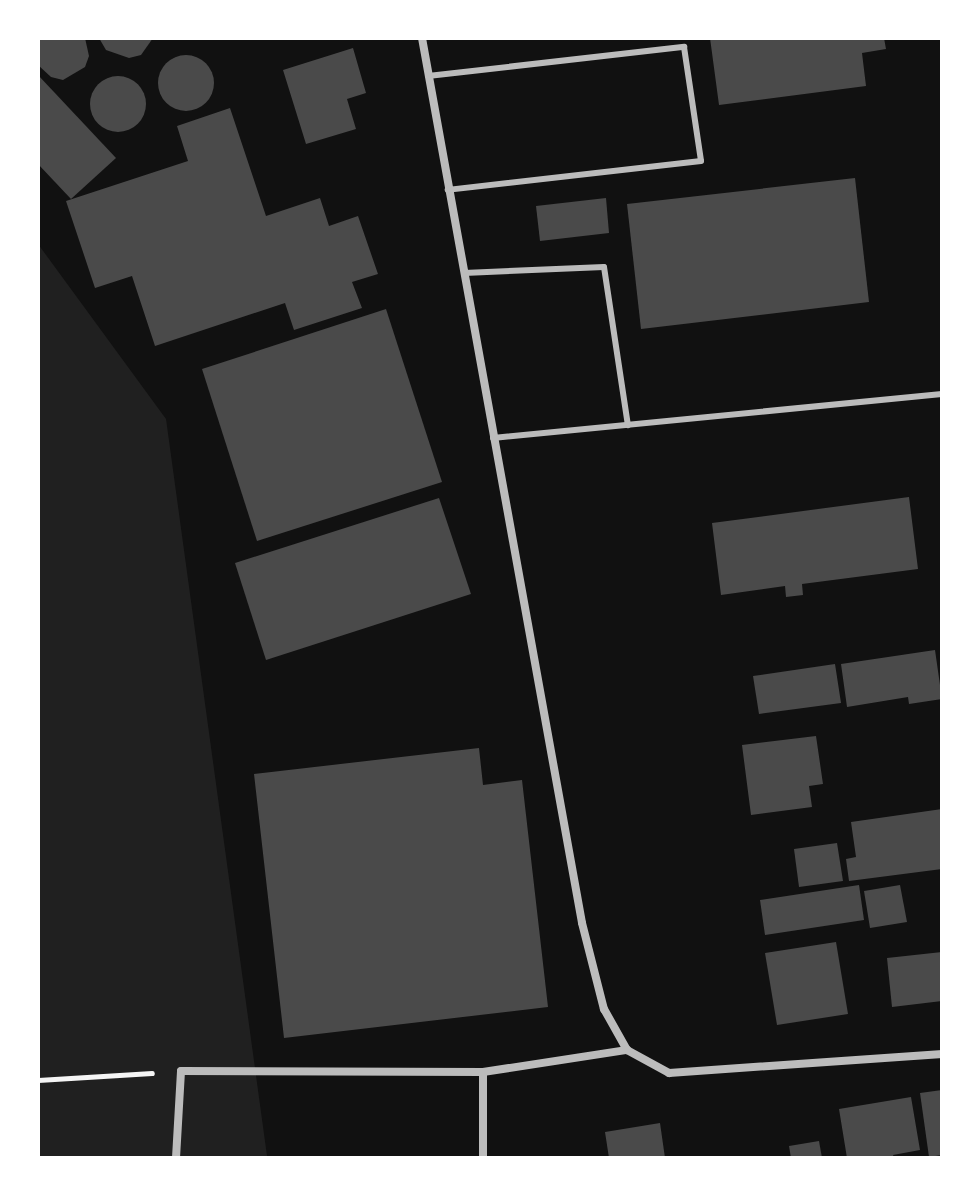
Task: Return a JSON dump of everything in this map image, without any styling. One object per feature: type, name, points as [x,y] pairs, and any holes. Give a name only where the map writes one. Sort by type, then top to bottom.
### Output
[{"type":"street","points":[[422,38],[582,923],[604,1009],[627,1050],[669,1073],[942,1054]]},
{"type":"street","points":[[176,1158],[181,1071],[483,1072],[627,1050]]},
{"type":"street","points":[[483,1072],[483,1158]]},
{"type":"lane","points":[[428,76],[684,47],[701,161],[448,190]]},
{"type":"lane","points":[[464,273],[604,267],[628,425]]},
{"type":"lane","points":[[493,438],[942,394]]},
{"type":"path","points":[[38,1080],[181,1071]]},
{"type":"shaded area","points":[[38,244],[166,419],[267,1156],[264,1158],[38,1158]]},
{"type":"building","points":[[38,38],[85,38],[89,56],[85,67],[63,80],[51,77],[38,65]]},
{"type":"building","points":[[99,38],[153,38],[141,55],[129,58],[106,50]]},
{"type":"building","points":[[710,38],[884,38],[886,49],[862,53],[866,86],[719,105]]},
{"type":"building","points":[[353,48],[366,93],[347,99],[356,129],[306,144],[283,70]]},
{"type":"building","points":[[186,55],[206,63],[214,83],[206,103],[186,111],[166,103],[158,83],[166,63]]},
{"type":"building","points":[[38,75],[116,158],[71,199],[38,164]]},
{"type":"building","points":[[118,76],[138,84],[146,104],[138,124],[118,132],[98,124],[90,104],[98,84]]},
{"type":"building","points":[[230,108],[266,216],[320,198],[329,226],[358,216],[378,274],[352,282],[362,308],[294,330],[285,303],[155,346],[132,276],[95,288],[66,201],[188,161],[177,126]]},
{"type":"building","points":[[855,178],[869,302],[641,329],[627,204]]},
{"type":"building","points":[[606,198],[609,233],[540,241],[536,206]]},
{"type":"building","points":[[386,309],[442,482],[257,541],[202,369]]},
{"type":"building","points":[[909,497],[918,569],[802,584],[803,595],[786,597],[785,586],[721,595],[712,523]]},
{"type":"building","points":[[439,498],[471,594],[266,660],[235,563]]},
{"type":"building","points":[[935,650],[942,699],[909,704],[908,697],[847,707],[841,664]]},
{"type":"building","points":[[835,664],[841,703],[759,714],[753,676]]},
{"type":"building","points":[[816,736],[823,784],[809,786],[812,807],[751,815],[742,745]]},
{"type":"building","points":[[479,748],[483,785],[522,780],[548,1007],[284,1038],[254,774]]},
{"type":"building","points":[[942,809],[942,869],[849,881],[846,859],[856,857],[851,822]]},
{"type":"building","points":[[837,843],[843,881],[799,887],[794,849]]},
{"type":"building","points":[[859,885],[864,920],[765,935],[760,900]]},
{"type":"building","points":[[900,885],[907,922],[870,928],[864,891]]},
{"type":"building","points":[[836,942],[848,1014],[777,1025],[765,953]]},
{"type":"building","points":[[942,952],[942,1001],[892,1007],[887,958]]},
{"type":"building","points":[[942,1090],[942,1155],[929,1157],[920,1093]]},
{"type":"building","points":[[911,1097],[920,1150],[893,1155],[894,1158],[847,1158],[839,1109]]},
{"type":"building","points":[[660,1123],[665,1158],[609,1158],[605,1132]]},
{"type":"building","points":[[819,1141],[822,1158],[791,1158],[789,1146]]}]
